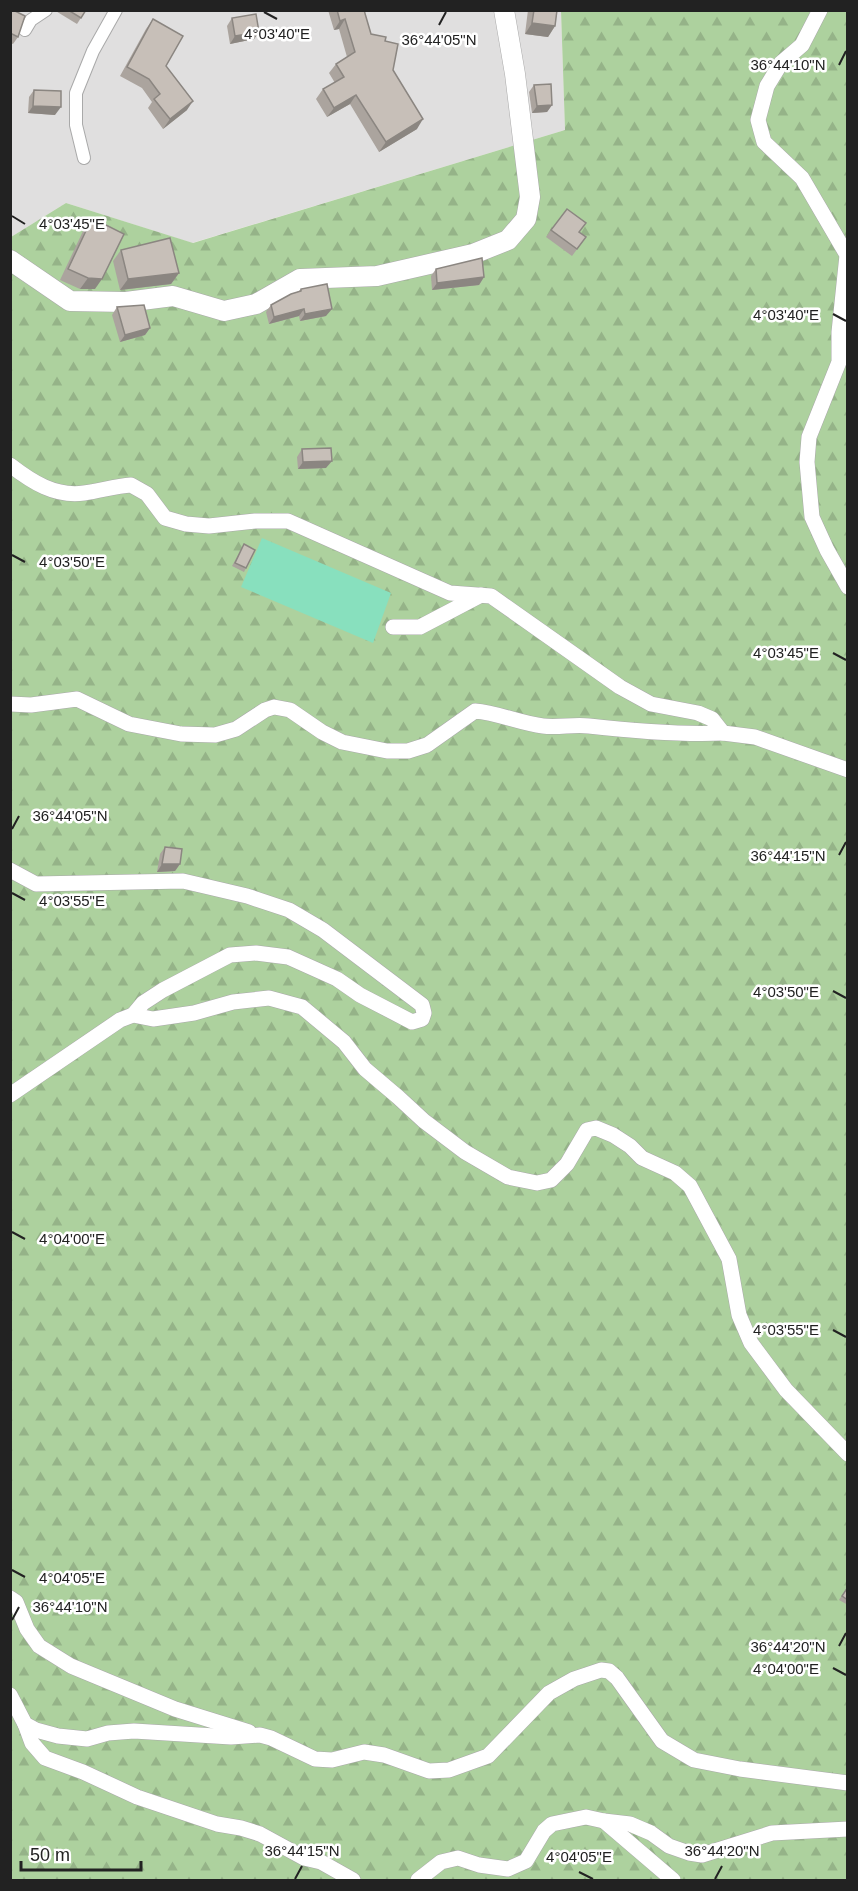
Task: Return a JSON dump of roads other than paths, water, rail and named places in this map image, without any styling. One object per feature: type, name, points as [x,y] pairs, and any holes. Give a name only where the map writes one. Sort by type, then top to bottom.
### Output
[{"type":"street","points":[[25,30],[31,20],[46,10]]},
{"type":"street","points":[[84,158],[76,125],[76,93],[93,51],[116,10]]},
{"type":"street","points":[[10,260],[70,301],[126,302],[173,296],[225,311],[256,304],[300,279],[377,276],[472,254],[508,240],[526,219],[530,197],[515,74],[504,10]]},
{"type":"street","points":[[820,10],[802,45],[781,63],[767,86],[758,120],[764,142],[802,178],[847,255],[839,332],[839,362],[809,437],[807,462],[812,517],[826,550],[848,587]]},
{"type":"street","points":[[10,465],[32,483],[62,493],[81,494],[131,485],[147,494],[165,518],[186,524],[209,526],[255,521],[288,521],[450,593],[490,596],[620,687],[651,704],[712,719],[723,733]]},
{"type":"street","points":[[393,627],[420,627],[481,595]]},
{"type":"street","points":[[10,704],[31,705],[77,699],[129,724],[181,734],[214,735],[236,729],[265,710],[274,707],[290,710],[322,732],[342,742],[387,751],[408,751],[427,745],[475,711],[489,712],[545,726],[587,725],[611,730],[686,735],[723,733],[755,737],[848,770]]},
{"type":"street","points":[[10,870],[36,884],[183,881],[247,896],[289,910],[323,930],[422,1005],[424,1013],[422,1019],[412,1022],[360,995],[338,979],[288,957],[255,953],[230,956],[143,1003],[133,1015],[120,1020],[10,1095]]},
{"type":"street","points":[[133,1015],[153,1019],[194,1013],[233,1002],[269,998],[302,1006],[344,1042],[364,1070],[424,1121],[465,1152],[508,1177],[537,1183],[551,1180],[567,1164],[586,1130],[596,1128],[630,1146],[642,1158],[675,1173],[690,1186],[729,1259],[739,1315],[751,1343],[786,1390],[848,1454]]},
{"type":"street","points":[[10,1598],[16,1602],[27,1629],[39,1646],[71,1666],[175,1709],[271,1738],[315,1759],[332,1760],[364,1752],[384,1755],[429,1772],[449,1770],[488,1756],[549,1693],[574,1679],[601,1670],[609,1671],[617,1678],[662,1741],[694,1760],[740,1769],[848,1784]]},
{"type":"street","points":[[10,1695],[32,1743],[45,1758],[83,1772],[137,1797],[217,1824],[260,1834],[298,1855],[321,1862],[353,1881]]},
{"type":"street","points":[[25,1724],[36,1730],[58,1736],[87,1739],[108,1733],[134,1731],[231,1737],[260,1735]]},
{"type":"street","points":[[418,1881],[441,1862],[458,1858],[479,1865],[508,1869],[526,1861],[544,1832],[552,1824],[586,1817],[630,1824],[651,1833],[669,1846],[702,1855],[772,1833],[848,1829]]},
{"type":"street","points":[[604,1821],[673,1881]]}]
